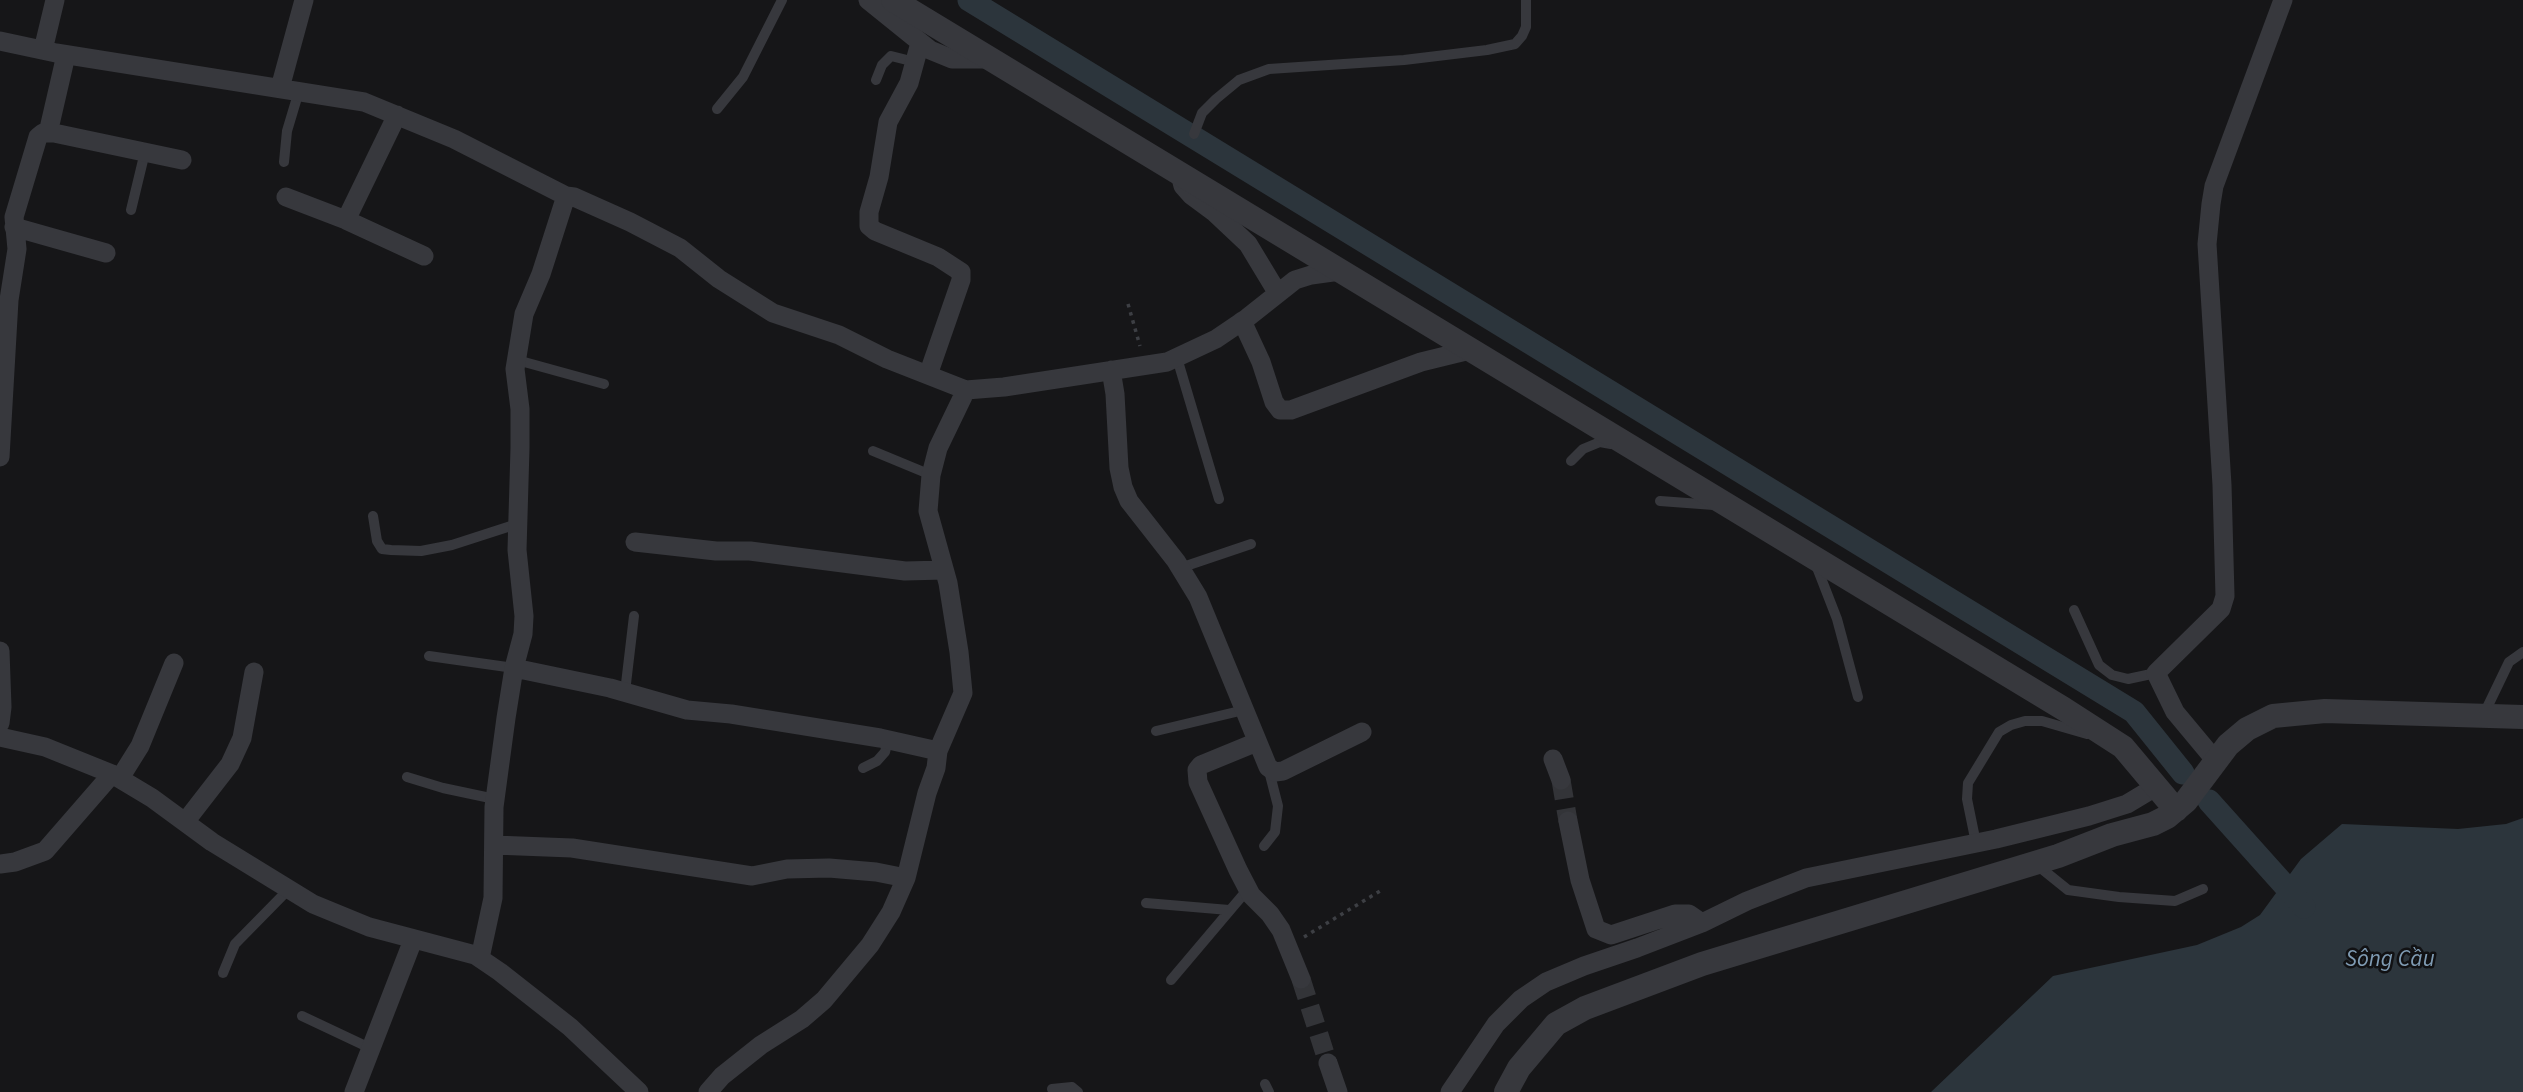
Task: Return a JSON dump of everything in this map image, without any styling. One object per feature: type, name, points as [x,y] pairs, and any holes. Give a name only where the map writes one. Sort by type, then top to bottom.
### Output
[{"type":"street","points":[[43,50],[55,0]]},
{"type":"street","points":[[290,89],[304,0]]},
{"type":"street","points":[[868,0],[918,53]]},
{"type":"street","points":[[893,0],[1181,168],[1340,271],[2112,740],[2123,747],[2176,810]]},
{"type":"street","points":[[2215,761],[2175,712],[2159,680],[2221,609],[2225,596],[2222,485],[2207,244],[2214,186],[2283,0]]},
{"type":"street","points":[[0,41],[66,55],[364,102],[454,139],[566,196],[630,222],[680,248],[719,279],[774,313],[839,335],[887,359],[966,390],[1004,387],[1167,362],[1216,339],[1295,280],[1340,271]]},
{"type":"street","points":[[918,53],[930,50],[952,59],[990,59]]},
{"type":"street","points":[[918,53],[909,83],[888,122],[869,212],[869,226],[875,231],[938,257],[961,272],[961,280],[928,374]]},
{"type":"street","points":[[48,133],[66,55]]},
{"type":"street","points":[[346,220],[397,115]]},
{"type":"street","points":[[0,457],[4,323],[17,249],[14,217],[38,137],[48,133],[182,160]]},
{"type":"street","points":[[1181,168],[1183,186],[1248,244],[1277,292]]},
{"type":"street","points":[[480,958],[493,898],[495,799],[514,668],[523,634],[524,616],[517,550],[520,448],[517,360],[524,314],[541,274],[566,196]]},
{"type":"street","points":[[286,197],[346,220],[424,256]]},
{"type":"street","points":[[15,227],[106,253]]},
{"type":"street","points":[[1242,321],[1261,362],[1274,402],[1280,410],[1291,410],[1421,362],[1470,350]]},
{"type":"street","points":[[1111,370],[1123,487],[1129,501],[1180,568],[1198,597],[1268,767],[1275,772],[1283,771],[1362,732]]},
{"type":"street","points":[[708,1092],[722,1076],[761,1045],[802,1019],[824,1000],[870,945],[891,912],[906,878],[927,793],[936,768],[938,751],[963,693],[959,652],[944,570],[928,511],[931,475],[946,427],[966,390]]},
{"type":"street","points":[[635,542],[716,551],[750,551],[905,571],[944,570]]},
{"type":"street","points":[[0,651],[0,723]]},
{"type":"street","points":[[0,864],[46,851],[116,776],[140,746],[174,663]]},
{"type":"street","points":[[514,668],[625,692],[687,710],[731,714],[938,751]]},
{"type":"street","points":[[185,822],[230,764],[242,738],[254,672]]},
{"type":"street","points":[[1506,1092],[1519,1068],[1556,1024],[1584,1008],[1702,964],[2153,824],[2186,801],[2228,745],[2247,729],[2273,716],[2325,711],[2523,717]]},
{"type":"street","points":[[0,737],[45,747],[116,776],[313,904],[369,927],[480,958],[569,1027],[639,1092]]},
{"type":"street","points":[[1257,743],[1201,765],[1197,770],[1198,782],[1248,888],[1281,930],[1301,979]]},
{"type":"street","points":[[1553,759],[1561,780]]},
{"type":"street","points":[[1450,1092],[1496,1024],[1521,999],[1546,982],[1702,923],[1747,901],[1806,878],[1976,843],[2102,812],[2127,804],[2157,786]]},
{"type":"street","points":[[1568,821],[1580,880],[1596,929],[1611,935],[1675,914],[1689,914],[1702,923]]},
{"type":"street","points":[[494,845],[572,848],[752,876],[788,869],[828,868],[876,872],[906,878]]},
{"type":"street","points":[[354,1092],[413,940]]},
{"type":"street","points":[[1461,1092],[1477,1055]]},
{"type":"street","points":[[1328,1063],[1338,1092]]},
{"type":"lane","points":[[717,109],[743,77],[782,0]]},
{"type":"lane","points":[[1194,134],[1202,113],[1216,99],[1239,80],[1269,69],[1404,60],[1515,44],[1526,27],[1526,0]]},
{"type":"lane","points":[[876,80],[882,65],[891,56],[918,53]]},
{"type":"lane","points":[[284,162],[290,89]]},
{"type":"lane","points":[[131,210],[145,152]]},
{"type":"lane","points":[[1177,358],[1219,499]]},
{"type":"lane","points":[[517,360],[604,384]]},
{"type":"lane","points":[[1572,461],[1583,449],[1600,442],[1629,447]]},
{"type":"lane","points":[[873,451],[931,475]]},
{"type":"lane","points":[[1660,501],[1725,505]]},
{"type":"lane","points":[[373,516],[377,541],[382,549],[391,550],[421,551],[452,545],[517,524]]},
{"type":"lane","points":[[1180,568],[1251,544]]},
{"type":"lane","points":[[1814,558],[1836,619],[1858,697]]},
{"type":"lane","points":[[2074,610],[2099,665],[2112,675],[2159,680]]},
{"type":"lane","points":[[625,692],[634,616]]},
{"type":"lane","points":[[2483,716],[2509,662],[2523,652]]},
{"type":"lane","points":[[429,656],[514,668]]},
{"type":"lane","points":[[1156,731],[1244,710]]},
{"type":"lane","points":[[1976,843],[1967,799],[1968,783],[1998,732],[2011,724],[2042,721],[2112,740]]},
{"type":"lane","points":[[863,768],[877,761],[885,752],[888,740]]},
{"type":"lane","points":[[1264,846],[1275,832],[1278,806],[1268,767]]},
{"type":"lane","points":[[407,776],[443,788],[495,799]]},
{"type":"lane","points":[[2034,862],[2068,890],[2175,901],[2203,889]]},
{"type":"lane","points":[[1171,980],[1248,888]]},
{"type":"lane","points":[[223,973],[235,944],[288,890]]},
{"type":"lane","points":[[1146,903],[1229,911]]},
{"type":"lane","points":[[302,1016],[372,1049]]},
{"type":"lane","points":[[1052,1089],[1072,1087],[1078,1092]]},
{"type":"path","points":[[1128,304],[1145,365]]},
{"type":"path","points":[[1287,946],[1380,891]]},
{"type":"water","name":"Sông Cầu","points":[[2523,818],[2523,1092],[1931,1092],[2053,976],[2197,945],[2241,927],[2260,915],[2301,859],[2342,824],[2458,829],[2506,824]]},
{"type":"waterway","points":[[969,0],[2134,712],[2183,773]]},
{"type":"waterway","points":[[2209,801],[2304,907]]},
{"type":"tunnel","points":[[1561,780],[1568,821]]},
{"type":"tunnel","points":[[1301,979],[1328,1063]]}]
